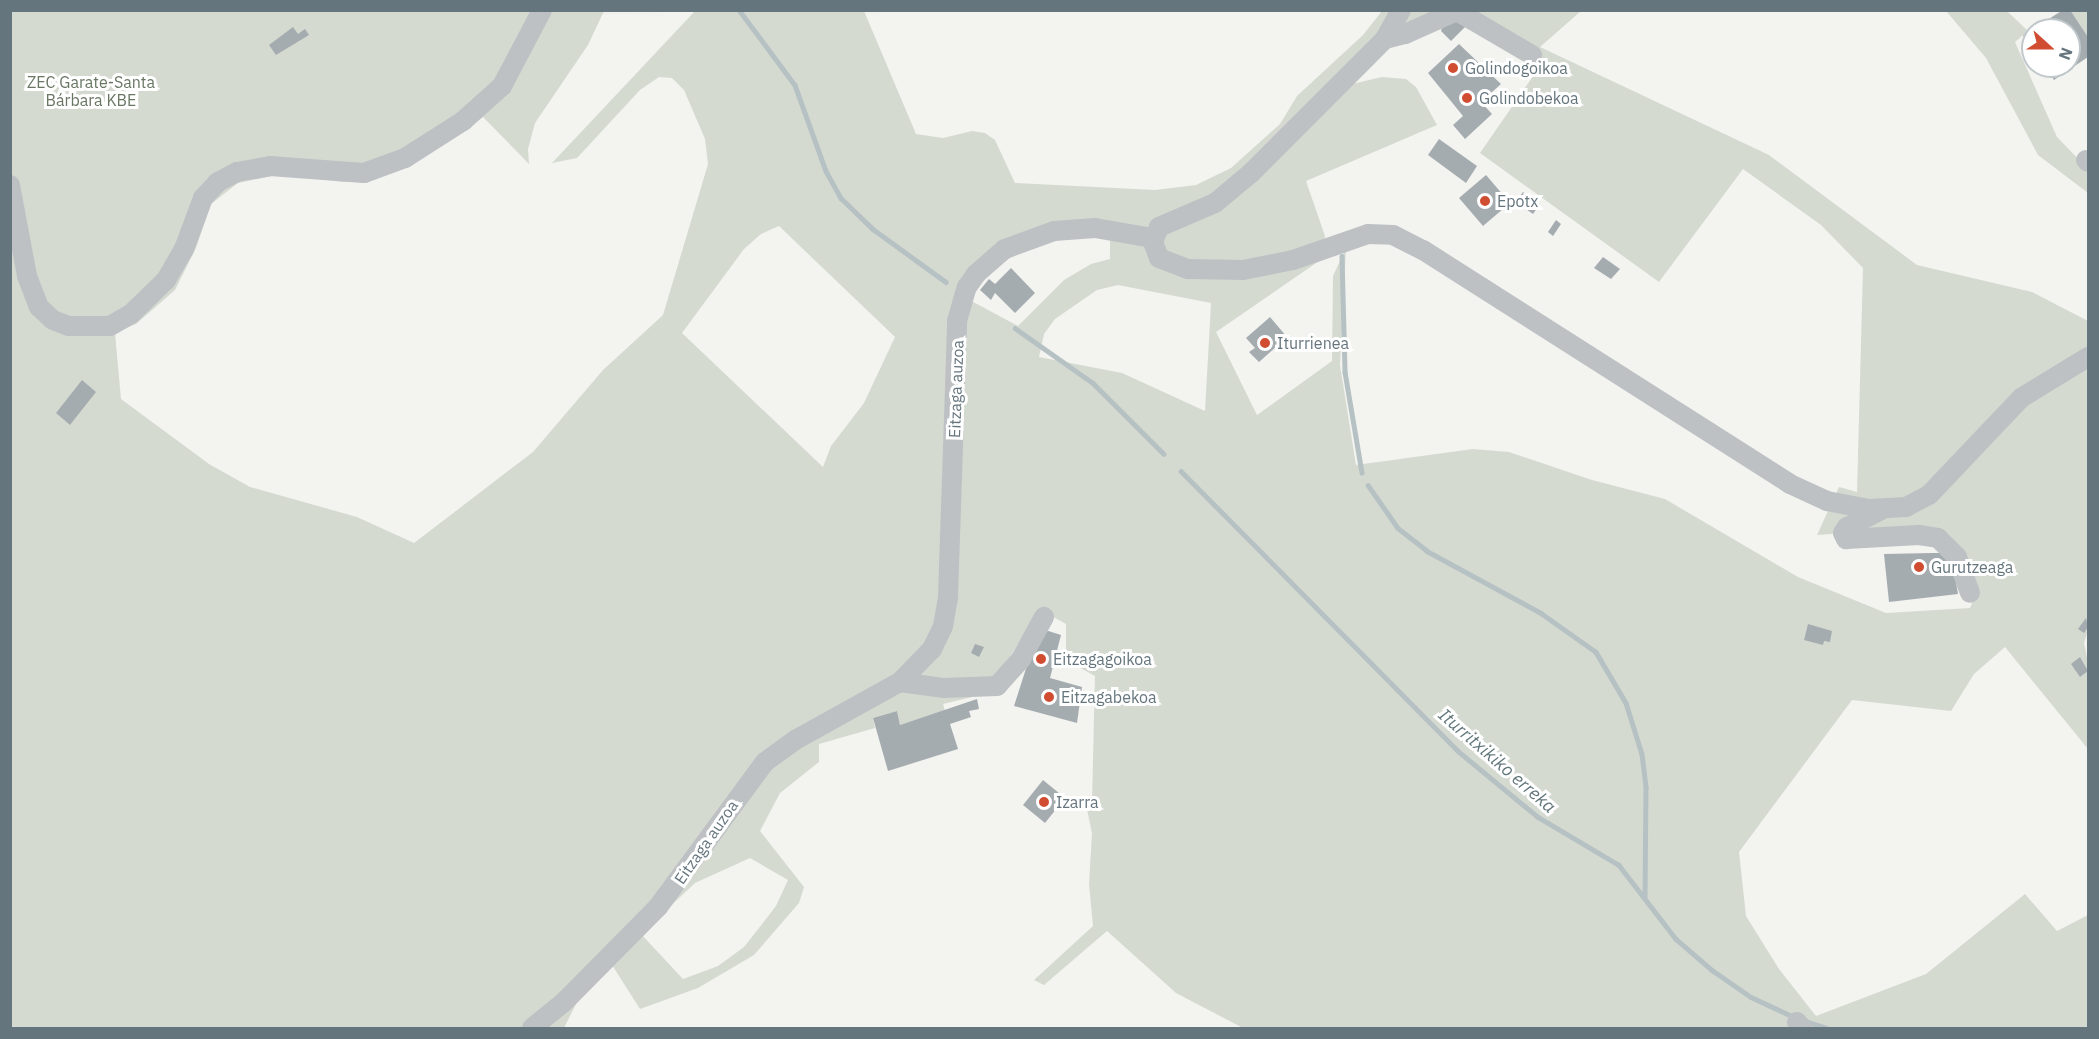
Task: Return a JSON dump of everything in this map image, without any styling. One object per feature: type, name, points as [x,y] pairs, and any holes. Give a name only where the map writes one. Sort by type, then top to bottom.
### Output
[{"type":"street","points":[[10,185],[27,276],[39,307],[53,320],[69,326],[110,326],[131,314],[166,280],[184,249],[203,198],[218,182],[237,172],[270,166],[369,173],[414,153],[463,121],[502,86],[542,10]]},
{"type":"street","points":[[1401,10],[1385,39],[1234,188],[1210,206],[1162,225],[1153,238],[1154,249],[1164,262],[1210,271],[1286,262],[1368,234],[1393,235],[1433,256],[1807,493],[1834,503],[1883,509],[1906,507],[1929,495],[2021,398],[2088,357]]},
{"type":"street","points":[[1385,39],[1406,34],[1457,11],[1533,55]]},
{"type":"street","name":"Eitzaga auzoa","points":[[532,1029],[658,907],[765,762],[797,739],[900,682],[932,649],[945,616],[957,321],[971,280],[1005,249],[1048,232],[1088,228],[1153,238]]},
{"type":"street","points":[[1883,509],[1850,524],[1843,533],[1846,539],[1919,535],[1938,538],[1958,557],[1970,593]]},
{"type":"street","points":[[900,682],[943,688],[997,686],[1025,654],[1044,616]]},
{"type":"green space","name":"ZEC Garate-Santa Bárbara KBE","points":[[10,11],[604,11],[588,45],[535,123],[528,149],[529,164],[483,117],[453,139],[366,181],[343,182],[281,174],[238,183],[211,204],[196,248],[175,290],[136,324],[115,333],[121,399],[209,464],[250,487],[357,517],[414,543],[533,452],[603,370],[663,315],[708,164],[705,139],[684,90],[672,78],[659,77],[640,90],[577,158],[552,163],[695,11],[864,11],[916,134],[943,138],[972,131],[985,133],[995,140],[1015,183],[1155,190],[1196,185],[1231,168],[1280,124],[1297,96],[1363,35],[1382,11],[1581,11],[1540,47],[1769,155],[1917,265],[2032,292],[2088,321],[2088,630],[2084,643],[2088,662],[2088,749],[2005,647],[1974,674],[1951,711],[1852,700],[1739,852],[1746,916],[1779,969],[1816,1016],[1926,974],[2025,894],[2057,931],[2088,915],[2088,1028],[1243,1028],[1176,993],[1107,931],[1044,985],[1034,980],[1093,926],[1089,884],[1092,833],[1086,805],[1092,801],[1095,676],[1066,660],[1066,624],[1039,609],[999,675],[972,697],[943,704],[945,711],[900,725],[897,711],[873,718],[875,728],[819,744],[819,762],[780,793],[760,831],[804,887],[799,903],[754,955],[698,988],[640,1009],[612,965],[579,998],[564,1028],[11,1028]],"holes":[[[1459,16],[1538,69],[1480,153],[1659,282],[1743,169],[1821,225],[1863,268],[1857,492],[1839,487],[1817,535],[1933,527],[1939,530],[1976,594],[1970,608],[1886,613],[1798,577],[1665,499],[1592,480],[1509,452],[1473,449],[1356,465],[1340,365],[1346,248],[1333,276],[1332,361],[1257,415],[1216,332],[1322,259],[1325,236],[1306,181],[1437,125],[1416,87],[1406,79],[1382,77],[1352,84],[1379,53]],[[779,226],[895,337],[864,403],[831,446],[823,467],[682,333],[744,249],[761,234]],[[1110,230],[1110,259],[1091,264],[1064,280],[1018,326],[964,297],[1028,238]],[[1118,285],[1211,303],[1205,411],[1122,373],[1039,357],[1044,334],[1055,319],[1097,290]],[[750,858],[788,880],[776,906],[744,947],[718,966],[683,979],[641,934],[695,883]]]},
{"type":"green space","points":[[1946,11],[2007,11],[2021,24],[2021,37],[2015,42],[2021,56],[2021,78],[2031,78],[2057,137],[2086,167],[2088,162],[2088,193],[2038,155],[1986,58]]},
{"type":"green space","points":[[2070,11],[2088,11],[2088,37],[2081,27],[2081,18],[2075,18]]},
{"type":"building","points":[[2063,10],[2070,10],[2075,18],[2050,18]]},
{"type":"building","points":[[1457,17],[1466,26],[1451,41],[1441,31],[1443,24]]},
{"type":"building","points":[[2081,26],[2088,37],[2088,57],[2081,62]]},
{"type":"building","points":[[293,27],[298,34],[305,29],[309,35],[276,55],[269,45]]},
{"type":"building","name":"Golindobekoa","points":[[1459,44],[1501,84],[1481,102],[1492,114],[1465,139],[1453,125],[1463,116],[1428,73]]},
{"type":"building","points":[[1439,139],[1477,166],[1466,183],[1428,155]]},
{"type":"building","name":"Epotx","points":[[1486,175],[1510,203],[1483,226],[1459,198]]},
{"type":"building","points":[[1523,192],[1540,204],[1533,214],[1516,202]]},
{"type":"building","points":[[1556,220],[1561,224],[1553,236],[1548,232]]},
{"type":"building","points":[[1603,257],[1620,269],[1611,279],[1594,268]]},
{"type":"building","points":[[1011,268],[1035,293],[1015,313],[995,293],[991,300],[980,290],[989,279],[995,284]]},
{"type":"building","name":"Iturrienea","points":[[1270,317],[1287,337],[1259,362],[1249,352],[1255,348],[1246,338]]},
{"type":"building","points":[[82,380],[96,392],[70,425],[56,413]]},
{"type":"building","name":"Gurutzeaga","points":[[1951,553],[1958,594],[1889,602],[1884,554]]},
{"type":"building","points":[[2086,618],[2088,627],[2084,633],[2078,629]]},
{"type":"building","points":[[1808,624],[1832,631],[1830,642],[1824,641],[1823,645],[1804,640]]},
{"type":"building","name":"Eitzagabekoa","points":[[1039,628],[1061,635],[1050,678],[1082,687],[1077,723],[1014,706]]},
{"type":"building","points":[[975,644],[984,647],[979,657],[971,653]]},
{"type":"building","points":[[2080,657],[2088,671],[2080,677],[2071,664]]},
{"type":"building","points":[[977,699],[979,709],[969,711],[971,717],[950,724],[958,749],[888,771],[873,718],[897,711],[900,725]]},
{"type":"building","name":"Izarra","points":[[1043,780],[1065,798],[1045,823],[1023,805]]},
{"type":"waterway","name":"Iturritxikiko erreka","points":[[740,11],[795,85],[826,171],[841,198],[873,229],[946,282]]},
{"type":"waterway","points":[[1342,256],[1345,372],[1362,473]]},
{"type":"waterway","name":"Iturritxikiko erreka","points":[[1015,328],[1093,383],[1164,454]]},
{"type":"waterway","name":"Iturritxikiko erreka","points":[[1181,471],[1458,751],[1538,817],[1619,865],[1676,939],[1712,970],[1751,997],[1794,1017]]},
{"type":"waterway","points":[[1368,485],[1398,528],[1427,551],[1541,613],[1596,652],[1626,703],[1642,754],[1646,787],[1645,897]]},
{"type":"waterway","name":"Iturritxikiko erreka","points":[[1805,1021],[1826,1028]]},
{"type":"place","name":"Golindogoikoa","points":[[1453,68]]},
{"type":"place","name":"Golindobekoa","points":[[1467,98]]},
{"type":"place","name":"Epotx","points":[[1485,201]]},
{"type":"place","name":"Iturrienea","points":[[1265,343]]},
{"type":"place","name":"Gurutzeaga","points":[[1919,567]]},
{"type":"place","name":"Eitzagagoikoa","points":[[1041,659]]},
{"type":"place","name":"Eitzagabekoa","points":[[1049,697]]},
{"type":"place","name":"Izarra","points":[[1044,802]]}]
